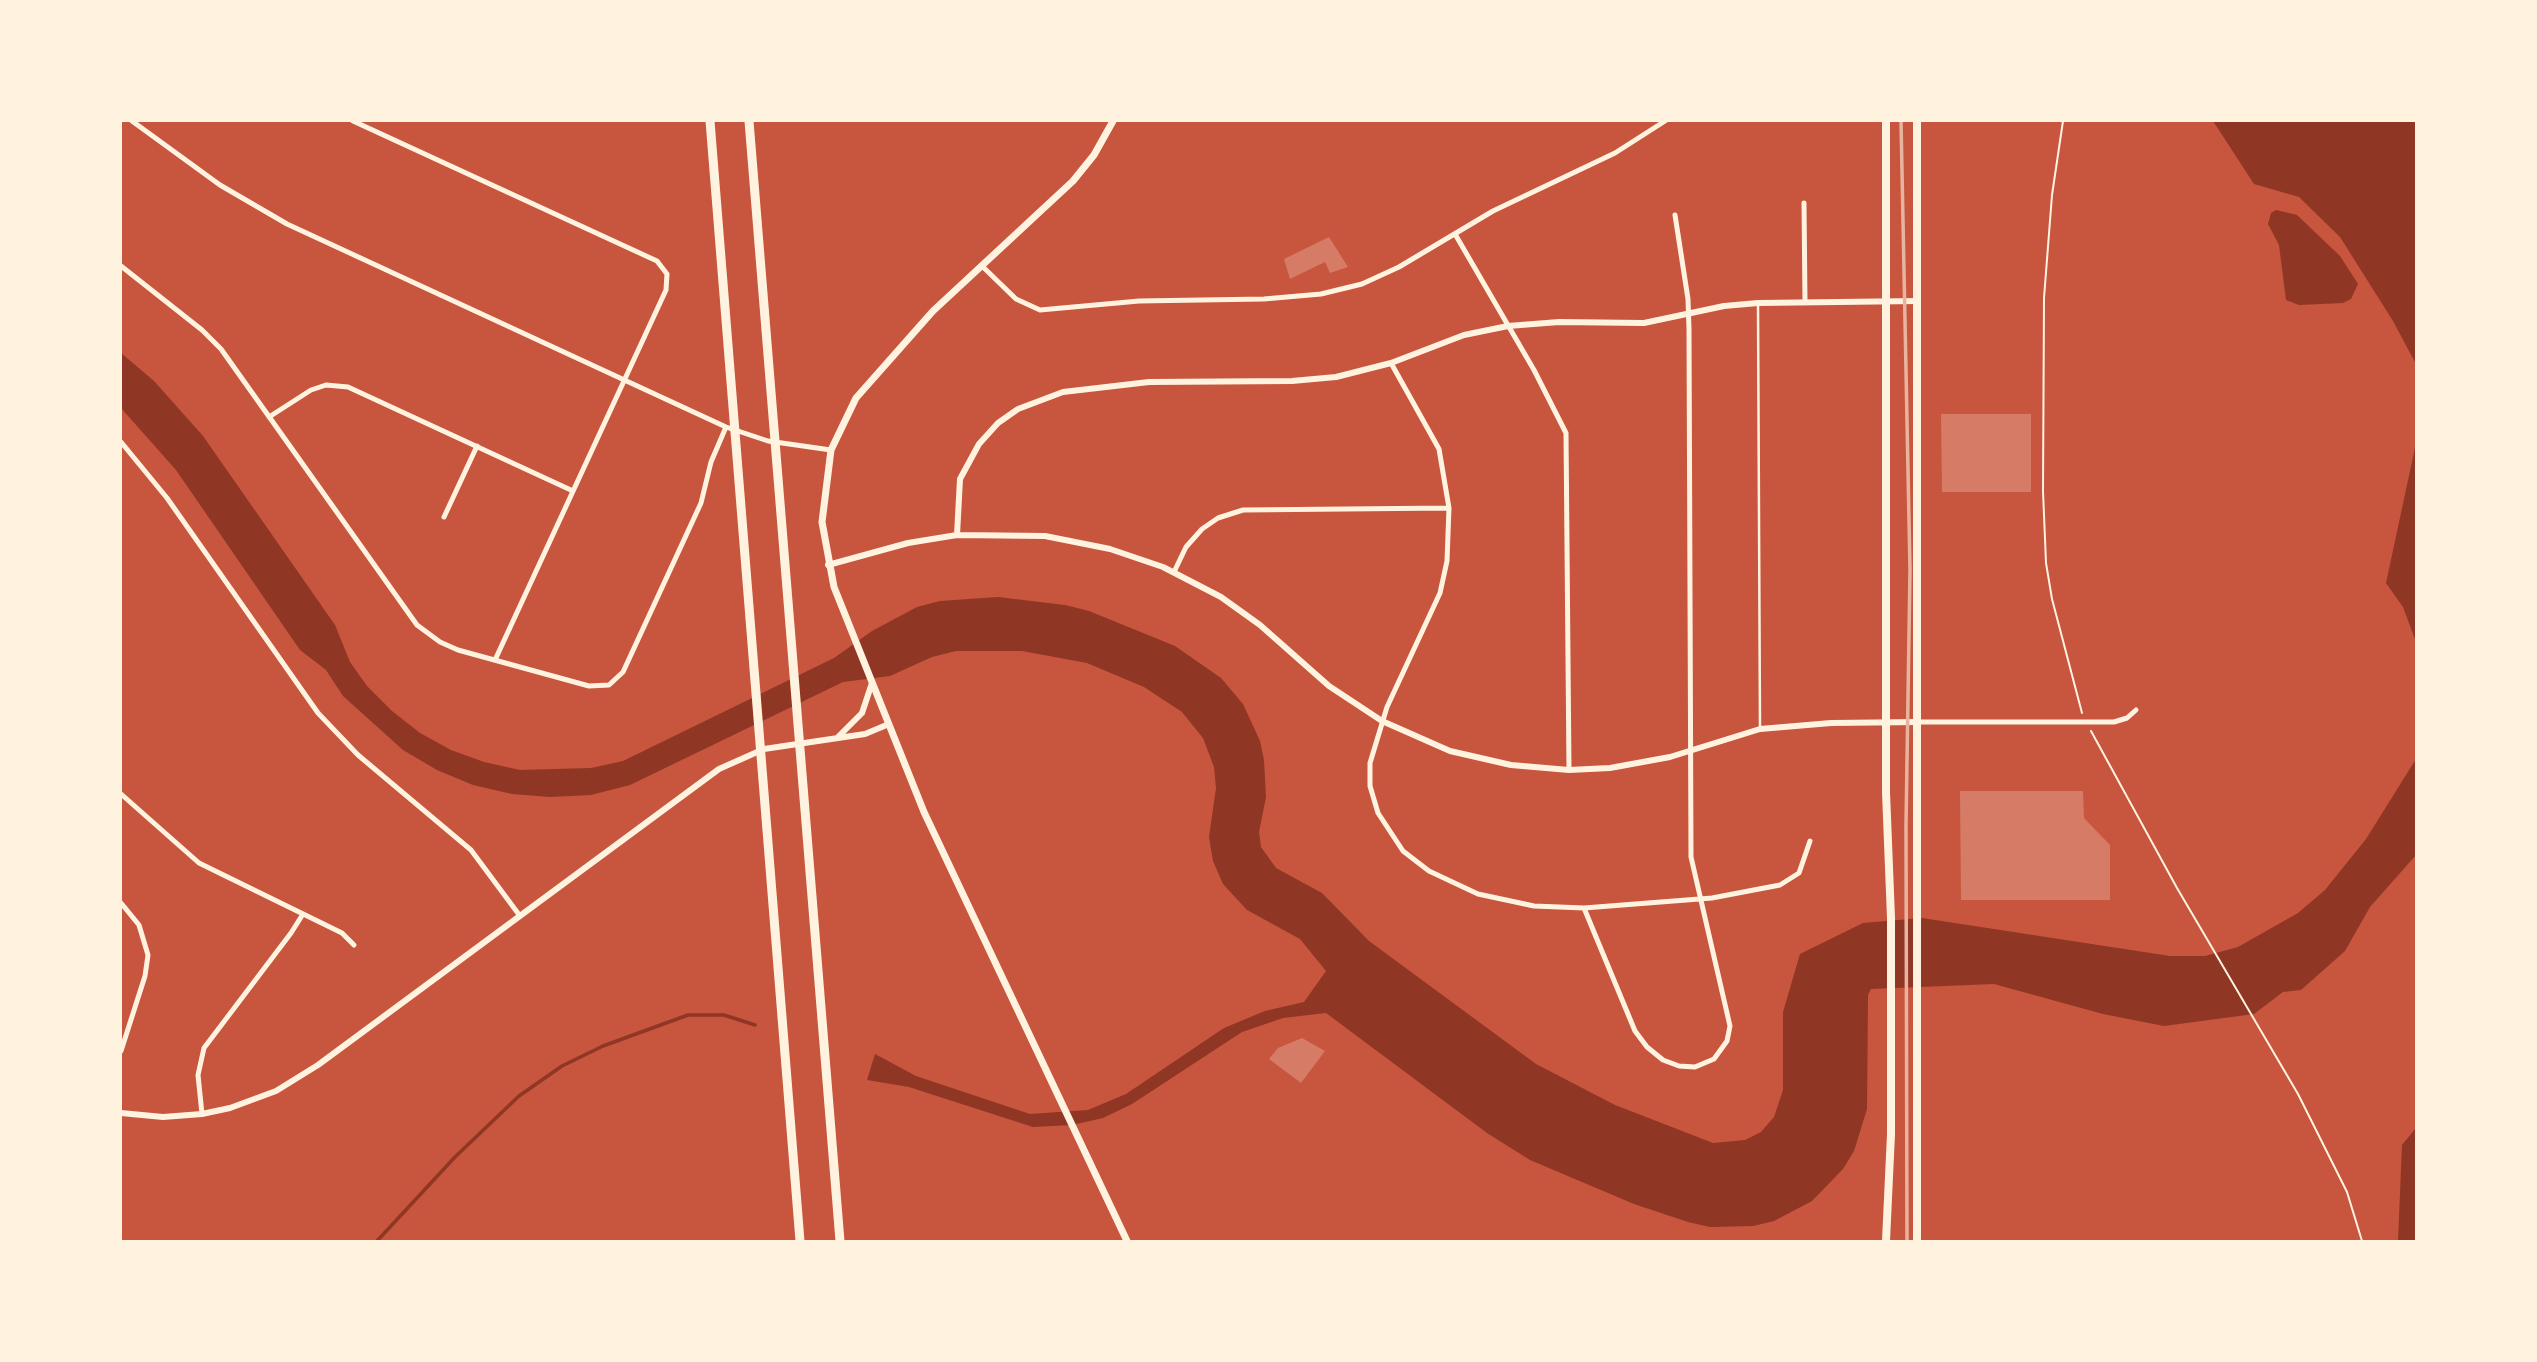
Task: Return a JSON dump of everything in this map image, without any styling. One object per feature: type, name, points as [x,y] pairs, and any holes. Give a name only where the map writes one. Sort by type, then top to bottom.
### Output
[{"type":"highway","points":[[710,121],[800,1241]]},
{"type":"highway","points":[[749,121],[840,1241]]},
{"type":"main road","points":[[1113,121],[1094,155],[1073,181],[933,311],[866,384],[847,412],[831,450],[822,510],[828,565],[853,636],[939,845],[1127,1241]]},
{"type":"main road","points":[[1886,121],[1886,722],[1891,918],[1886,1241]]},
{"type":"main road","points":[[1917,121],[1917,1241]]},
{"type":"street","points":[[132,121],[219,185],[265,213],[726,427],[768,442],[831,450]]},
{"type":"street","points":[[354,121],[662,265],[667,277],[667,287],[495,660]]},
{"type":"street","points":[[982,266],[1016,299],[1040,310],[1139,301],[1281,298],[1321,294],[1362,284],[1399,267],[1516,198],[1615,153],[1665,121]]},
{"type":"street","points":[[1804,203],[1805,302]]},
{"type":"street","points":[[1584,908],[1640,1040],[1663,1060],[1695,1067],[1719,1055],[1727,1041],[1730,1026],[1700,899],[1690,832],[1689,314],[1675,215]]},
{"type":"street","points":[[1455,233],[1560,418],[1567,440],[1569,769]]},
{"type":"street","points":[[121,266],[212,340],[417,625],[449,646],[594,687],[605,687],[617,680],[701,503],[711,462],[726,427]]},
{"type":"street","points":[[957,535],[958,491],[970,457],[998,423],[1029,403],[1063,392],[1168,381],[1311,380],[1361,373],[1453,339],[1508,326],[1559,322],[1644,323],[1758,303],[1918,300]]},
{"type":"street","points":[[1391,363],[1439,449],[1449,508],[1447,561],[1440,593],[1382,721],[1371,752],[1370,786],[1384,826],[1404,852],[1437,876],[1478,894],[1534,906],[1584,908],[1700,899],[1790,881],[1802,867],[1810,841]]},
{"type":"street","points":[[269,416],[311,390],[341,385],[573,491]]},
{"type":"street","points":[[121,442],[167,498],[318,713],[358,755],[471,850],[520,916]]},
{"type":"street","points":[[444,517],[477,446]]},
{"type":"street","points":[[1174,572],[1186,547],[1202,529],[1218,518],[1242,510],[1449,508]]},
{"type":"street","points":[[828,565],[908,543],[957,535],[1015,534],[1067,540],[1110,549],[1174,572],[1240,610],[1329,685],[1382,721],[1430,744],[1475,758],[1529,768],[1569,769],[1636,765],[1760,729],[1886,722],[2114,722],[2127,718],[2136,710]]},
{"type":"street","points":[[836,738],[862,713],[872,683]]},
{"type":"street","points":[[121,1113],[163,1117],[202,1114],[261,1097],[297,1079],[719,769],[764,749],[870,732],[889,724]]},
{"type":"street","points":[[121,794],[199,863],[342,933],[354,945]]},
{"type":"street","points":[[121,903],[139,925],[148,955],[145,976],[121,1051]]},
{"type":"street","points":[[202,1114],[198,1074],[204,1048],[303,914]]},
{"type":"lane","points":[[1758,303],[1760,729]]},
{"type":"path","points":[[2063,121],[2052,195],[2043,298],[2041,390],[2045,545],[2052,599],[2094,742],[2298,1094],[2352,1206],[2362,1241]]},
{"type":"shaded area","points":[[2213,121],[2416,121],[2416,364],[2393,321],[2340,237],[2299,197],[2254,184]]},
{"type":"shaded area","points":[[2276,210],[2297,215],[2340,256],[2358,284],[2351,299],[2343,303],[2299,305],[2286,300],[2279,245],[2268,224],[2271,213]]},
{"type":"shaded area","points":[[121,353],[154,381],[203,436],[335,625],[350,662],[367,686],[392,711],[420,733],[451,750],[484,762],[520,770],[591,768],[623,761],[834,658],[872,631],[917,607],[940,601],[998,597],[1065,605],[1089,611],[1175,646],[1221,678],[1243,704],[1260,741],[1264,760],[1266,797],[1259,832],[1261,847],[1276,868],[1322,893],[1369,941],[1536,1064],[1615,1105],[1713,1143],[1745,1140],[1761,1132],[1774,1117],[1783,1090],[1783,1012],[1800,954],[1863,923],[1922,918],[2170,956],[2205,956],[2238,947],[2298,913],[2325,890],[2366,839],[2416,759],[2416,855],[2370,907],[2345,951],[2301,990],[2283,992],[2254,1014],[2164,1026],[2103,1014],[1994,984],[1871,989],[1868,995],[1867,1109],[1854,1151],[1843,1169],[1812,1201],[1774,1221],[1753,1226],[1710,1227],[1688,1222],[1634,1204],[1530,1160],[1487,1133],[1326,1013],[1283,1018],[1242,1032],[1132,1104],[1103,1118],[1072,1125],[1033,1127],[909,1087],[867,1080],[875,1054],[916,1076],[1030,1114],[1088,1110],[1126,1094],[1224,1028],[1265,1011],[1304,1002],[1326,971],[1300,939],[1247,910],[1223,884],[1213,861],[1209,837],[1216,788],[1214,767],[1203,738],[1182,712],[1144,687],[1087,663],[1022,651],[956,651],[932,657],[890,676],[843,682],[630,785],[591,795],[550,797],[512,794],[473,785],[437,770],[403,750],[343,696],[326,670],[300,650],[176,470],[121,408]]},
{"type":"shaded area","points":[[2416,443],[2416,642],[2403,607],[2386,583]]},
{"type":"shaded area","points":[[2416,1128],[2416,1241],[2398,1241],[2402,1145]]},
{"type":"building","points":[[1329,237],[1348,267],[1330,273],[1325,262],[1290,279],[1284,259]]},
{"type":"building","points":[[1941,414],[2031,414],[2031,492],[1942,492]]},
{"type":"building","points":[[1960,791],[2083,791],[2084,818],[2110,845],[2110,900],[1961,900]]},
{"type":"building","points":[[1302,1038],[1325,1051],[1301,1083],[1269,1059],[1278,1048]]},
{"type":"waterway","points":[[377,1241],[455,1157],[519,1096],[562,1066],[603,1046],[688,1015],[724,1015],[755,1025]]},
{"type":"railway","points":[[1901,121],[1910,570],[1906,825],[1907,1241]]}]
